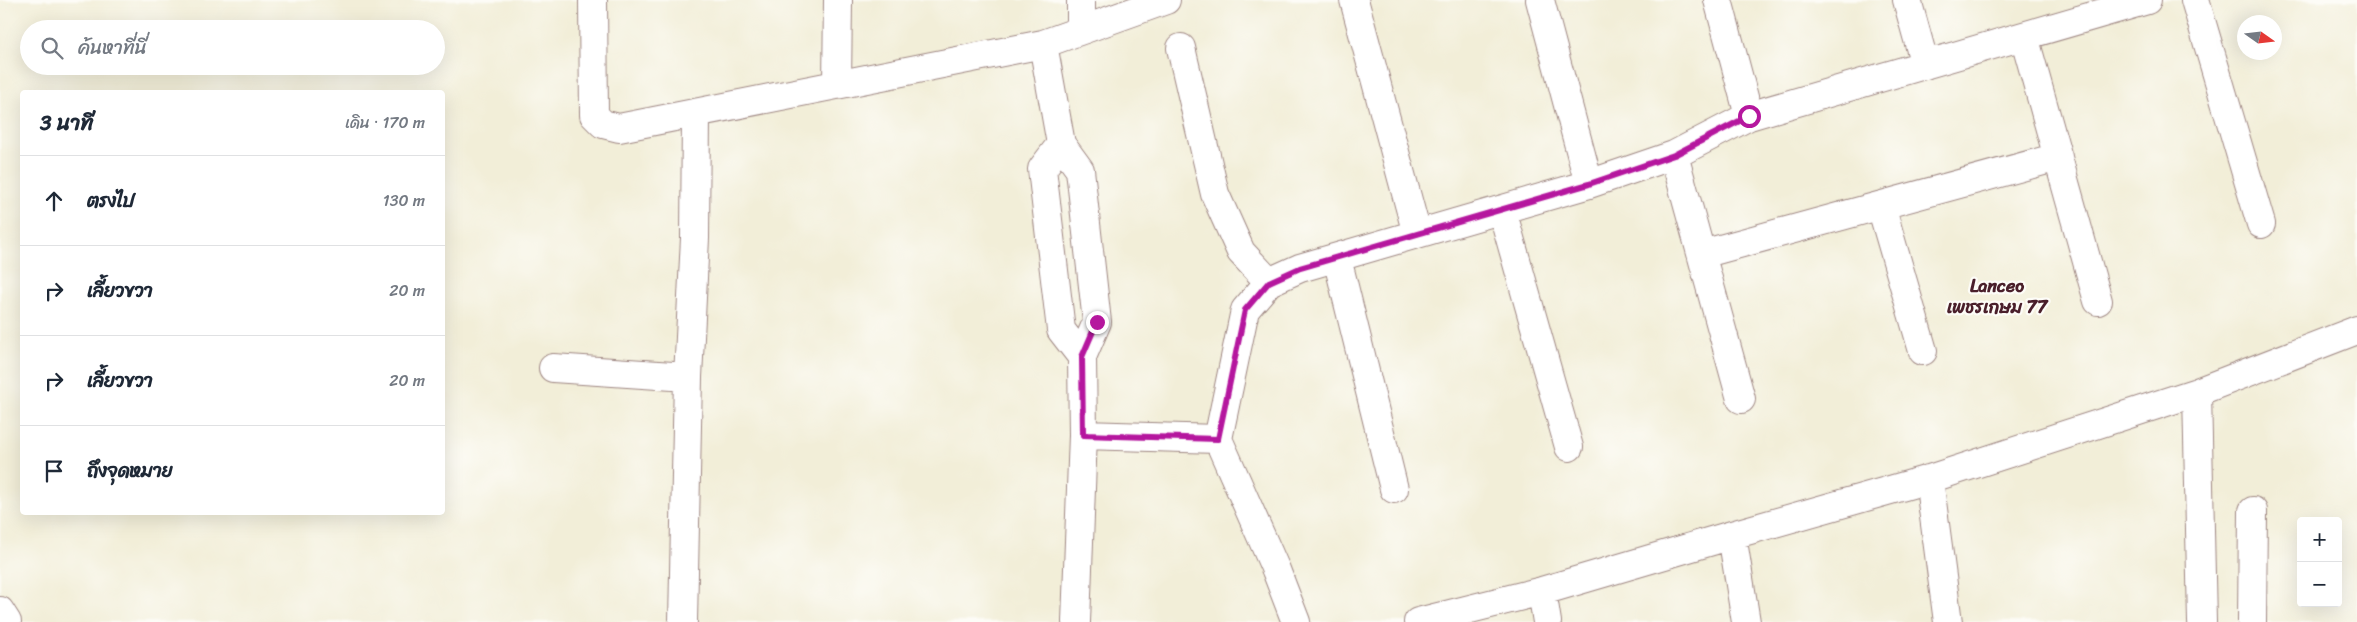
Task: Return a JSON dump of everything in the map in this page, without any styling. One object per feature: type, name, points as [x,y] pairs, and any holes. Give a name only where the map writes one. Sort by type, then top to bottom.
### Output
[{"type":"street","points":[[594,0],[594,115],[603,124],[619,128],[1043,44],[1166,0]]},
{"type":"street","points":[[836,85],[838,0]]},
{"type":"street","points":[[1081,0],[1081,30]]},
{"type":"street","points":[[1354,0],[1416,234]]},
{"type":"street","points":[[1540,0],[1589,184]]},
{"type":"street","points":[[1718,0],[1749,116]]},
{"type":"street","points":[[1907,0],[1925,64]]},
{"type":"street","points":[[1296,622],[1276,570],[1218,439],[1245,310],[1269,282],[1300,268],[1589,184],[1674,155],[1749,116],[2024,36],[2093,8],[2147,0]]},
{"type":"street","points":[[2195,0],[2261,224]]},
{"type":"street","points":[[2024,36],[2098,301]]},
{"type":"street","points":[[1043,44],[1061,144],[1080,170],[1097,322],[1082,357],[1083,435],[1076,622]]},
{"type":"street","points":[[1182,48],[1215,194],[1242,252],[1269,282]]},
{"type":"street","points":[[683,622],[688,377],[695,238],[696,113]]},
{"type":"street","points":[[1061,144],[1042,169],[1060,330],[1082,357]]},
{"type":"street","points":[[1674,155],[1741,399]]},
{"type":"street","points":[[1702,254],[2058,157]]},
{"type":"street","points":[[1881,206],[1923,351]]},
{"type":"street","points":[[1502,210],[1569,447]]},
{"type":"street","points":[[1337,258],[1394,489]]},
{"type":"street","points":[[1418,622],[1542,592],[1929,479],[2197,392],[2357,330]]},
{"type":"street","points":[[553,368],[688,377]]},
{"type":"street","points":[[2197,392],[2199,621]]},
{"type":"street","points":[[1083,435],[1218,439]]},
{"type":"street","points":[[1929,479],[1948,622]]},
{"type":"street","points":[[2252,622],[2253,511]]},
{"type":"street","points":[[1732,535],[1746,622]]},
{"type":"street","points":[[1542,592],[1547,622]]},
{"type":"street","points":[[0,611],[7,622]]},
{"type":"district","name":"Lanceo เพชรเกษม 77","points":[[1997,296]]},
{"type":"route","points":[[1097,322],[1082,357],[1083,435],[1218,439],[1245,310],[1269,282],[1300,268],[1589,184],[1674,155],[1749,116]]}]
